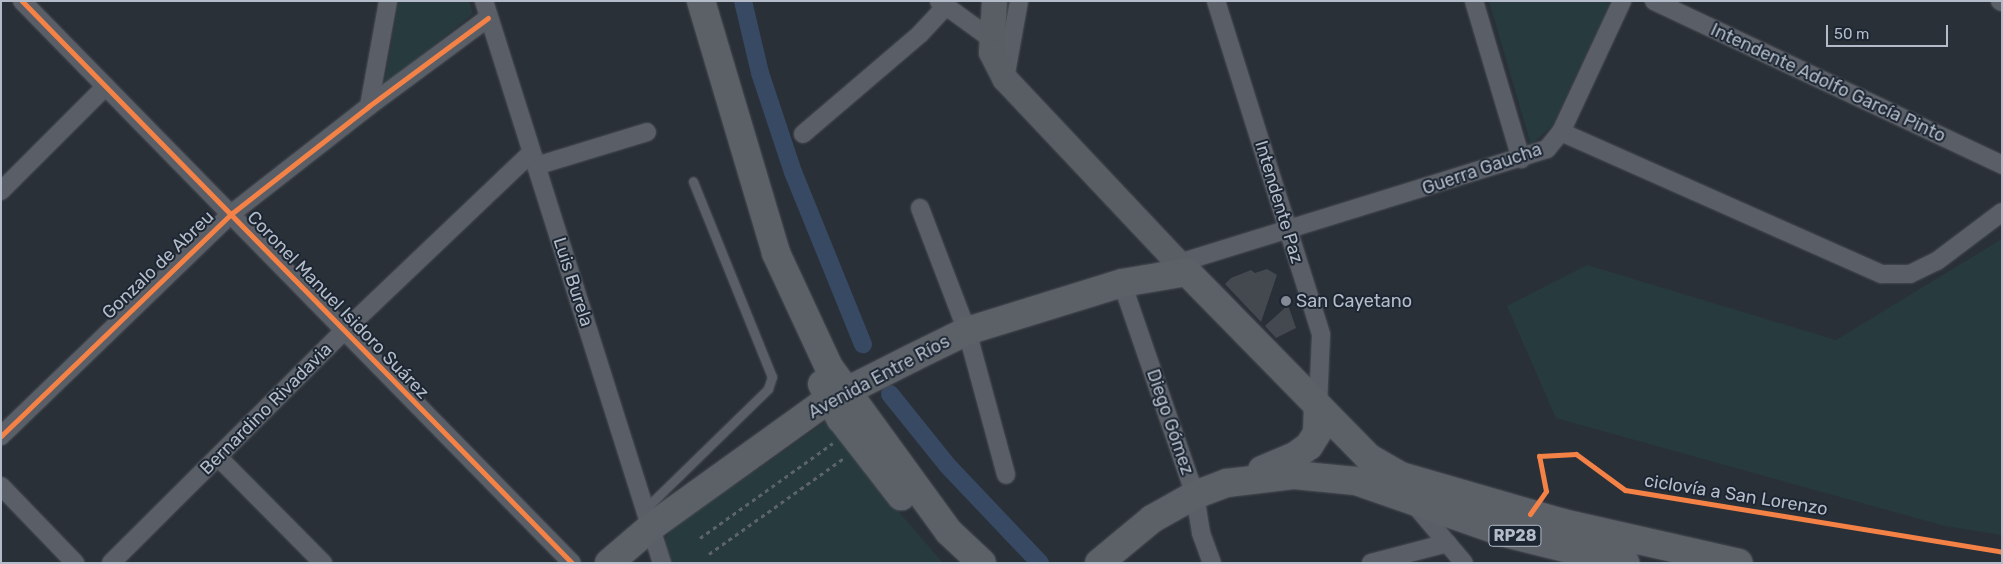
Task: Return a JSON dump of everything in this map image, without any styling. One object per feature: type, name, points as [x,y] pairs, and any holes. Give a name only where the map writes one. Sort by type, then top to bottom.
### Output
[{"type":"main road","points":[[683,1],[723,143],[762,257],[789,319],[838,396],[949,532],[982,563]]},
{"type":"main road","points":[[701,1],[776,253],[830,367],[838,396],[841,419],[896,491],[962,563]]},
{"type":"main road","points":[[994,1],[990,38],[996,66],[1004,79],[1318,406],[1317,432],[1303,452],[1195,495],[1152,519],[1099,563]]},
{"type":"main road","name":"Avenida Entre Ríos","points":[[609,563],[648,518],[838,396],[967,331],[1122,283],[1183,267]]},
{"type":"main road","name":"RP28","points":[[1318,406],[1368,457],[1401,476],[1443,491],[1563,523],[1739,563]]},
{"type":"main road","name":"RP28","points":[[1227,483],[1313,476],[1356,480],[1504,533],[1625,563]]},
{"type":"street","name":"Coronel Manuel Isidoro Suárez","points":[[22,1],[231,214],[343,332],[572,563]]},
{"type":"street","points":[[369,106],[388,1]]},
{"type":"street","points":[[1004,79],[1019,1]]},
{"type":"street","name":"Intendente Paz","points":[[1216,1],[1321,335],[1318,406]]},
{"type":"street","points":[[1474,1],[1522,159]]},
{"type":"street","points":[[1561,132],[1622,1]]},
{"type":"street","name":"Intendente Adolfo García Pinto","points":[[1654,1],[2002,165]]},
{"type":"street","points":[[803,134],[920,34],[943,4],[990,38]]},
{"type":"street","name":"Gonzalo de Abreu","points":[[1,436],[231,214],[369,106],[486,9]]},
{"type":"street","name":"Luis Burela","points":[[486,9],[662,563]]},
{"type":"street","points":[[1,191],[106,86]]},
{"type":"street","name":"Bernardino Rivadavia","points":[[111,563],[219,458],[343,332],[533,159],[646,132]]},
{"type":"street","name":"Guerra Gaucha","points":[[1183,267],[1288,230],[1522,159],[1547,149],[1561,132],[1882,274],[1910,274],[1938,261],[2002,212]]},
{"type":"street","points":[[920,208],[967,331],[1006,475]]},
{"type":"street","name":"Diego Gómez","points":[[1122,283],[1195,495],[1201,534],[1212,563]]},
{"type":"street","points":[[219,458],[323,563]]},
{"type":"street","points":[[1,486],[75,563]]},
{"type":"street","points":[[1408,498],[1464,563]]},
{"type":"street","points":[[1371,563],[1447,543]]},
{"type":"lane","points":[[648,518],[768,389],[772,377],[693,182]]},
{"type":"path","points":[[700,538],[833,442]]},
{"type":"path","points":[[709,554],[844,458]]},
{"type":"green space","points":[[399,1],[469,1],[473,14],[384,85]]},
{"type":"green space","points":[[1489,1],[1611,1],[1552,126],[1531,145]]},
{"type":"green space","points":[[2002,239],[2002,535],[1945,526],[1556,418],[1507,306],[1587,265],[1836,340]]},
{"type":"green space","points":[[825,422],[831,424],[885,496],[943,563],[671,563],[665,540],[671,530]]},
{"type":"building","points":[[1267,269],[1277,275],[1261,322],[1225,284],[1231,278],[1251,270],[1255,273]]},
{"type":"building","points":[[1288,305],[1296,328],[1276,338],[1265,326]]},
{"type":"waterway","points":[[743,1],[760,73],[793,172],[863,344]]},
{"type":"waterway","points":[[890,394],[947,465],[1040,563]]},
{"type":"cycle path","points":[[22,1],[572,563]]},
{"type":"cycle path","points":[[1,436],[231,214],[369,106],[488,18]]},
{"type":"cycle path","name":"ciclovía a San Lorenzo","points":[[1530,514],[1546,491],[1539,456],[1576,454],[1625,490],[2002,552]]},
{"type":"place","name":"San Cayetano","points":[[1286,301]]}]
